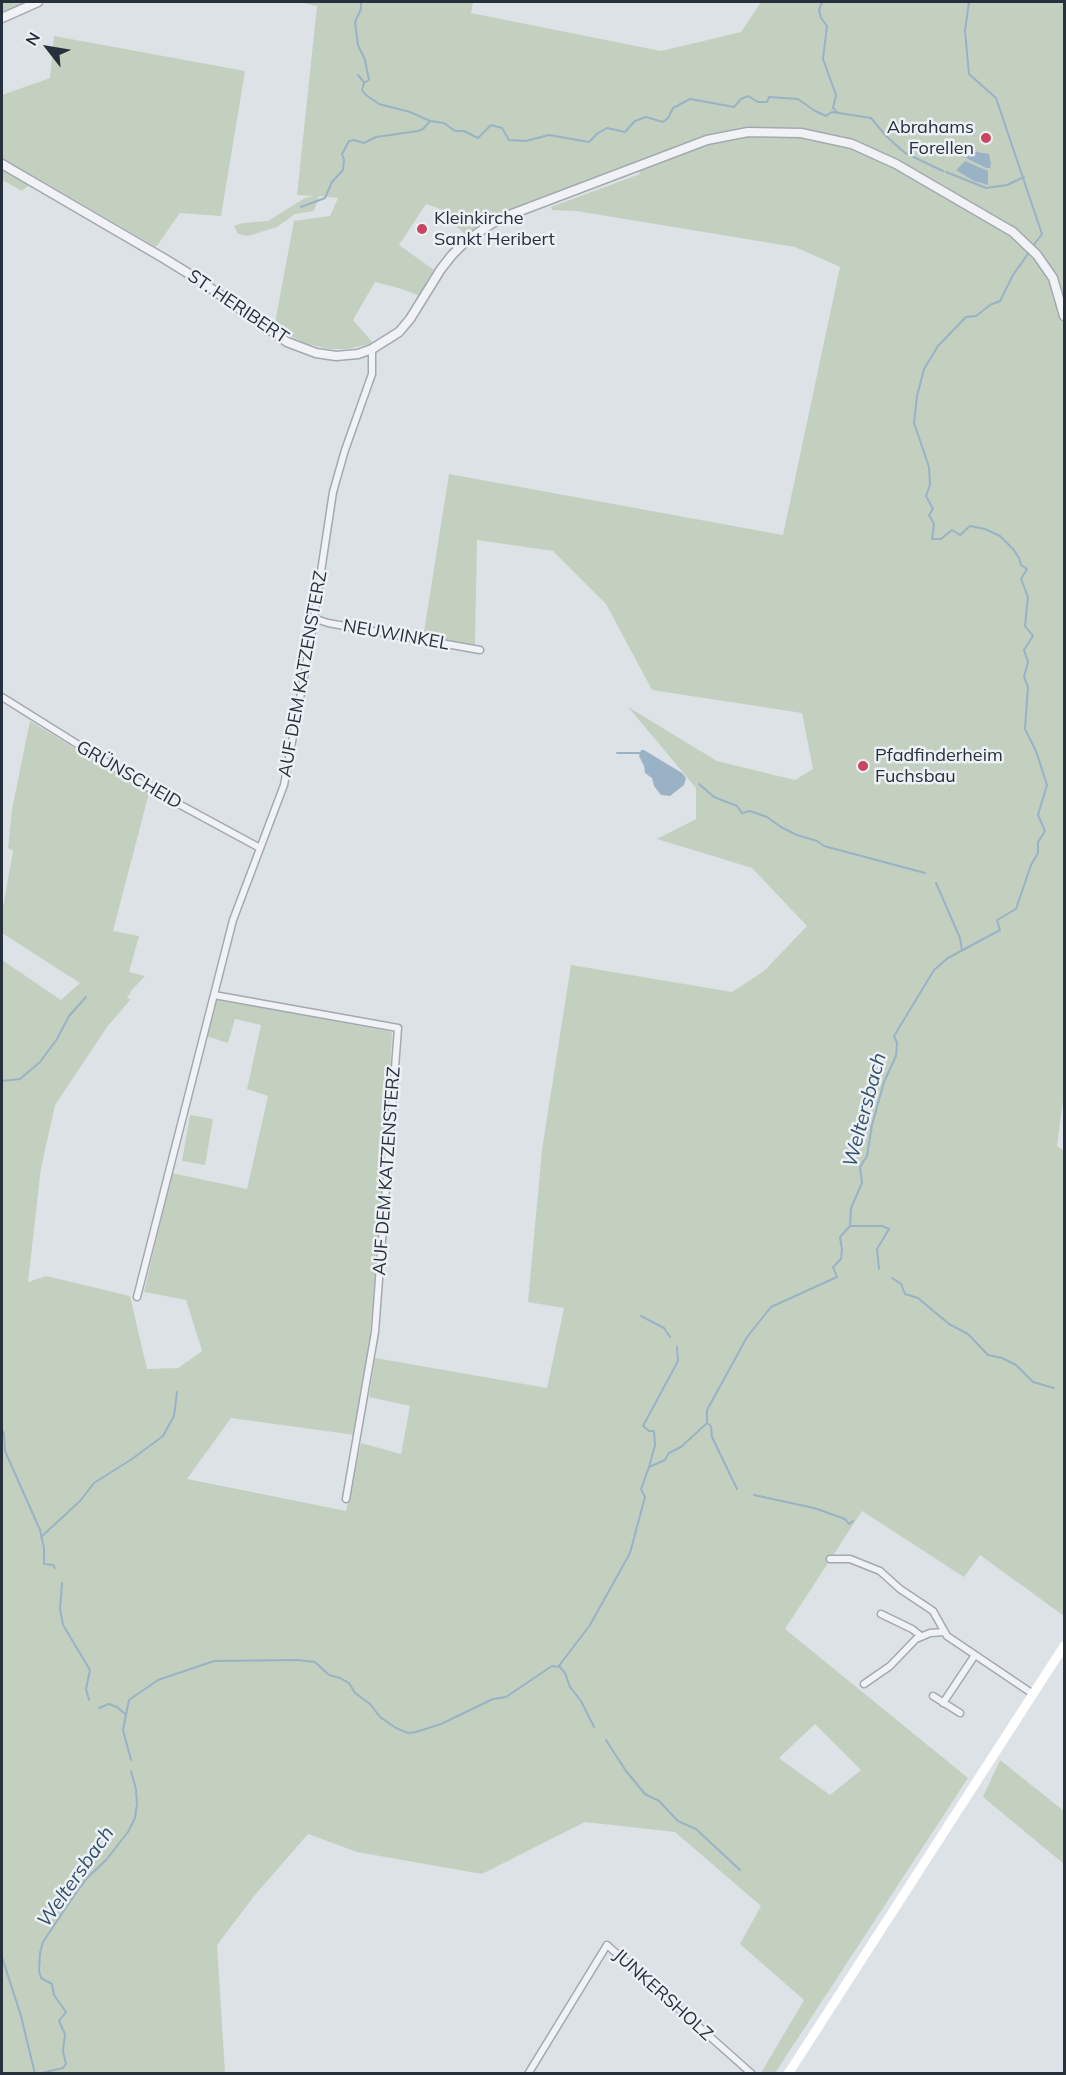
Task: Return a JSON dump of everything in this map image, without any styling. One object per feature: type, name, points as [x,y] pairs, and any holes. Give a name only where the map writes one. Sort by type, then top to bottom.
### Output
[{"type":"main road","points":[[788,2073],[1064,1648]]},
{"type":"street","points":[[2,18],[38,2]]},
{"type":"street","name":"ST. HERIBERT","points":[[2,164],[182,270],[287,342],[316,353],[336,356],[358,354],[372,349],[399,332],[441,269],[466,241],[491,225],[547,200],[707,141],[748,132],[801,133],[852,144],[896,164],[1013,232],[1037,255],[1053,278],[1063,301],[1065,316]]},
{"type":"street","name":"AUF DEM KATZENSTERZ","points":[[137,1297],[233,920],[284,785],[335,483],[372,374],[372,349]]},
{"type":"street","name":"NEUWINKEL","points":[[313,618],[328,623],[480,650]]},
{"type":"street","name":"GRÜNSCHEID","points":[[2,697],[138,782],[260,848]]},
{"type":"street","name":"AUF DEM KATZENSTERZ","points":[[214,995],[398,1028],[375,1332],[346,1499]]},
{"type":"street","points":[[830,1559],[850,1559],[880,1571],[900,1589],[933,1611],[947,1636],[1033,1694]]},
{"type":"street","points":[[881,1614],[921,1636]]},
{"type":"street","points":[[864,1684],[890,1666],[921,1636],[945,1632]]},
{"type":"street","points":[[943,1703],[975,1655]]},
{"type":"street","points":[[933,1696],[960,1713]]},
{"type":"street","name":"JUNKERSHOLZ","points":[[528,2073],[607,1945],[752,2073]]},
{"type":"green space","points":[[2,2],[29,2],[2,12]]},
{"type":"green space","points":[[297,2],[473,2],[471,13],[661,51],[741,32],[761,2],[1064,2],[1064,1093],[1057,1146],[1064,1151],[1064,1616],[980,1555],[964,1577],[862,1511],[785,1629],[968,1778],[775,2073],[761,2073],[804,2000],[740,1944],[761,1906],[675,1832],[585,1822],[482,1874],[357,1852],[308,1834],[255,1895],[217,1945],[225,2073],[2,2073],[2,960],[61,1000],[80,983],[2,933],[2,913],[13,851],[8,848],[12,809],[30,721],[149,793],[113,931],[139,936],[129,972],[145,976],[132,990],[127,998],[131,999],[107,1027],[55,1105],[41,1168],[28,1282],[46,1276],[130,1296],[147,1369],[178,1368],[202,1351],[186,1300],[144,1292],[172,1173],[247,1189],[268,1096],[247,1089],[261,1025],[235,1019],[228,1043],[206,1036],[216,998],[392,1032],[388,1117],[370,1337],[355,1435],[231,1418],[187,1479],[346,1511],[361,1443],[401,1454],[410,1406],[369,1397],[375,1358],[547,1388],[564,1308],[528,1302],[542,1150],[571,965],[732,992],[764,971],[807,926],[752,868],[657,839],[696,819],[696,788],[628,707],[717,761],[795,780],[813,769],[802,713],[652,690],[606,604],[553,551],[477,540],[475,644],[464,645],[423,638],[449,474],[783,535],[840,267],[795,247],[576,211],[552,210],[551,207],[640,174],[636,163],[537,199],[466,235],[448,219],[449,212],[426,204],[399,245],[434,270],[420,296],[375,282],[353,320],[373,343],[348,349],[329,349],[304,343],[274,328],[294,221],[330,216],[338,198],[319,196],[314,211],[295,214],[277,227],[248,236],[238,234],[234,226],[268,221],[305,198],[314,196],[297,195],[317,6]],"holes":[[[815,1724],[861,1770],[830,1795],[779,1758]]]},
{"type":"green space","points":[[54,36],[245,71],[221,216],[180,213],[156,247],[37,178],[22,191],[2,180],[2,95],[50,78]]},
{"type":"green space","points":[[190,1115],[213,1119],[205,1165],[182,1161]]},
{"type":"green space","points":[[1000,1760],[1064,1811],[1064,1864],[983,1797]]},
{"type":"water","points":[[972,151],[989,154],[990,168],[966,158]]},
{"type":"water","points":[[965,161],[988,171],[988,185],[974,181],[956,170]]},
{"type":"water","points":[[641,750],[682,773],[686,778],[684,785],[670,796],[661,795],[654,786],[652,778],[645,773],[639,756]]},
{"type":"waterway","points":[[361,2],[361,9],[355,22],[358,45],[365,60],[369,80],[364,83],[362,90],[366,95],[379,104],[410,112],[430,121],[444,123],[455,131],[464,131],[478,138],[491,125],[502,128],[509,140],[526,141],[549,135],[589,142],[607,128],[625,132],[635,121],[646,117],[663,122],[673,108],[690,99],[734,107],[741,99],[748,96],[758,102],[767,102],[769,97],[798,99],[826,116],[832,112],[871,118],[905,153],[943,171]]},
{"type":"waterway","points":[[822,2],[819,10],[827,26],[823,59],[836,95],[833,108],[837,112]]},
{"type":"waterway","name":"Weltersbach","points":[[969,2],[965,31],[969,74],[996,98],[1042,234],[1033,246]]},
{"type":"waterway","points":[[358,75],[364,82]]},
{"type":"waterway","points":[[301,207],[325,198],[332,182],[343,170],[342,154],[349,141],[364,143],[376,137],[418,131],[430,121]]},
{"type":"waterway","points":[[946,172],[986,188],[1007,185],[1024,177]]},
{"type":"waterway","name":"Weltersbach","points":[[131,1760],[123,1730],[129,1700],[158,1680],[214,1661],[297,1660],[315,1662],[329,1675],[349,1683],[355,1693],[370,1704],[380,1717],[408,1733],[441,1724],[493,1699],[506,1697],[552,1666],[558,1667],[590,1625],[630,1553],[645,1497],[641,1489],[649,1467],[665,1460],[669,1453],[681,1447],[707,1423],[707,1410],[747,1337],[771,1307],[837,1277],[833,1267],[841,1259],[840,1237],[850,1226],[851,1208],[862,1183],[860,1167],[867,1156],[872,1125],[884,1082],[896,1056],[897,1043],[894,1036],[934,970],[948,958],[1000,930],[997,920],[1016,909],[1031,865],[1038,853],[1038,842],[1045,831],[1038,815],[1047,785],[1036,751],[1025,729],[1028,687],[1024,677],[1028,662],[1024,650],[1033,636],[1025,626],[1028,597],[1021,579],[1027,569],[1021,565],[1013,549],[1000,536],[985,529],[970,526],[960,535],[952,530],[941,539],[932,539],[934,524],[929,515],[933,509],[926,496],[930,485],[929,467],[914,423],[917,396],[924,369],[938,346],[966,317],[976,316],[990,305],[1000,301],[1013,275],[1030,251]]},
{"type":"waterway","points":[[617,753],[641,753]]},
{"type":"waterway","points":[[699,784],[714,797],[737,806],[742,813],[750,811],[767,817],[781,827],[824,846],[925,873]]},
{"type":"waterway","points":[[936,883],[960,938],[962,950]]},
{"type":"waterway","points":[[2,1081],[20,1079],[40,1062],[57,1039],[69,1016],[86,997]]},
{"type":"waterway","points":[[2,1081],[2,1088]]},
{"type":"waterway","points":[[850,1226],[882,1226],[889,1229],[877,1249],[879,1269]]},
{"type":"waterway","points":[[892,1278],[901,1284],[905,1294],[918,1298],[949,1324],[968,1334],[988,1355],[1002,1358],[1016,1365],[1033,1382],[1054,1388]]},
{"type":"waterway","points":[[641,1316],[664,1328],[670,1337]]},
{"type":"waterway","points":[[649,1467],[655,1445],[654,1431],[649,1431],[643,1426],[678,1361],[677,1347]]},
{"type":"waterway","points":[[41,1537],[80,1501],[94,1483],[163,1436],[174,1416],[177,1392]]},
{"type":"waterway","points":[[707,1423],[711,1426],[712,1437],[737,1489]]},
{"type":"waterway","points":[[2,1429],[5,1451],[40,1530],[44,1548],[44,1564],[53,1565],[55,1568]]},
{"type":"waterway","points":[[754,1495],[814,1508],[845,1519],[849,1524],[853,1521]]},
{"type":"waterway","points":[[62,1583],[60,1609],[63,1625],[90,1670],[86,1689],[89,1700]]},
{"type":"waterway","points":[[559,1666],[594,1727]]},
{"type":"waterway","points":[[99,1708],[109,1704],[125,1714]]},
{"type":"waterway","points":[[606,1740],[626,1771],[645,1794],[659,1801],[678,1821],[696,1829],[740,1870]]},
{"type":"waterway","name":"Weltersbach","points":[[37,2074],[63,2068],[66,2064],[63,2051],[65,2034],[59,2021],[66,2012],[54,1995],[52,1984],[41,1978],[39,1971],[43,1942],[87,1878],[106,1860],[128,1832],[135,1818],[137,1804],[131,1771]]},
{"type":"waterway","points":[[2,1957],[21,2016],[35,2074]]},
{"type":"place","name":"Abrahams Forellen","points":[[986,138]]},
{"type":"place","name":"Kleinkirche Sankt Heribert","points":[[422,229]]},
{"type":"place","name":"Pfadfinderheim Fuchsbau","points":[[863,766]]}]
